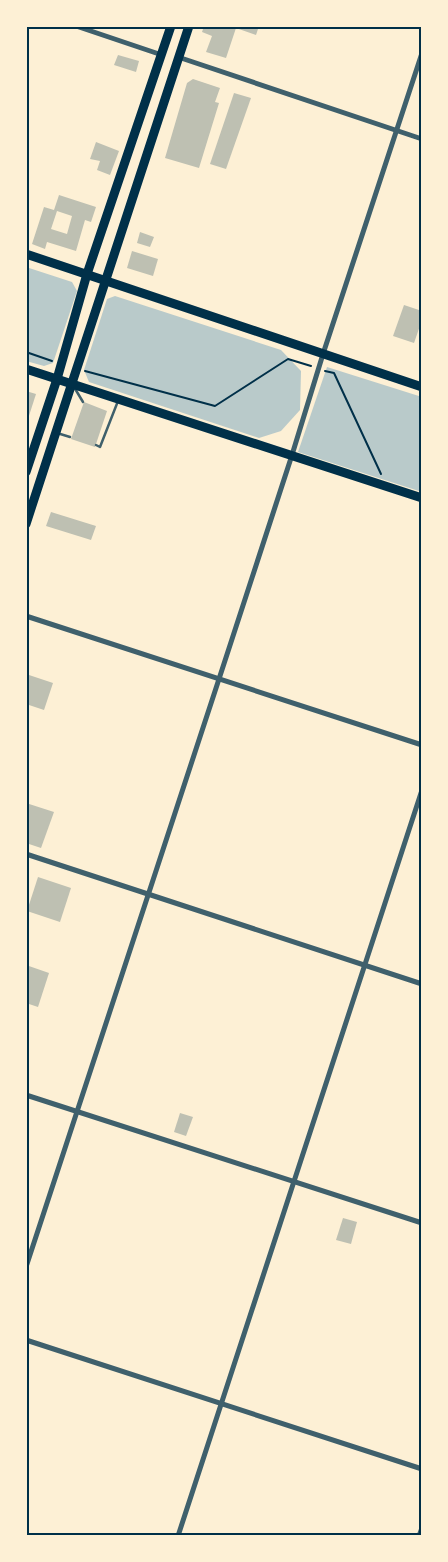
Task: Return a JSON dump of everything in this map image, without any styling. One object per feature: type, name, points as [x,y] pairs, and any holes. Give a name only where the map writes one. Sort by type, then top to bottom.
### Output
[{"type":"main road","points":[[26,472],[57,379],[87,274],[171,26]]},
{"type":"main road","points":[[26,524],[189,26]]},
{"type":"main road","points":[[26,254],[422,387]]},
{"type":"main road","points":[[26,369],[422,498]]},
{"type":"street","points":[[76,26],[162,55]]},
{"type":"street","points":[[26,1267],[422,53]]},
{"type":"street","points":[[178,58],[422,139]]},
{"type":"street","points":[[26,616],[422,745]]},
{"type":"street","points":[[178,1536],[422,790]]},
{"type":"street","points":[[26,854],[422,984]]},
{"type":"street","points":[[26,1095],[422,1223]]},
{"type":"street","points":[[26,1340],[422,1470]]},
{"type":"street","points":[[419,1536],[422,1528]]},
{"type":"lane","points":[[72,383],[83,402]]},
{"type":"lane","points":[[96,445],[100,447],[119,399]]},
{"type":"lane","points":[[105,420],[111,422]]},
{"type":"lane","points":[[56,432],[70,437]]},
{"type":"path","points":[[26,352],[61,364]]},
{"type":"path","points":[[77,369],[215,406],[288,359],[334,373],[381,475]]},
{"type":"shaded area","points":[[26,267],[72,282],[77,291],[53,363],[44,366],[26,361]]},
{"type":"shaded area","points":[[115,296],[281,350],[301,371],[300,410],[281,431],[259,438],[89,382],[84,370],[107,299]]},
{"type":"shaded area","points":[[327,367],[422,397],[422,492],[298,452]]},
{"type":"building","points":[[204,26],[259,26],[256,35],[236,28],[226,58],[206,52],[212,36],[202,32]]},
{"type":"building","points":[[118,55],[139,61],[136,72],[114,65]]},
{"type":"building","points":[[193,79],[220,88],[215,102],[219,103],[199,168],[165,158],[187,83]]},
{"type":"building","points":[[234,93],[251,98],[226,169],[210,164]]},
{"type":"building","points":[[96,142],[119,151],[110,175],[97,170],[100,161],[90,159]]},
{"type":"building","points":[[59,195],[96,207],[91,222],[85,220],[76,251],[47,242],[45,249],[32,244],[44,207],[54,210]],"holes":[[[57,211],[72,216],[67,234],[51,229]]]},
{"type":"building","points":[[140,232],[154,237],[150,247],[137,243]]},
{"type":"building","points":[[132,251],[158,259],[153,276],[127,268]]},
{"type":"building","points":[[404,305],[422,311],[422,320],[414,343],[393,336]]},
{"type":"building","points":[[26,391],[36,394],[27,422],[26,422]]},
{"type":"building","points":[[84,402],[107,411],[95,447],[71,439]]},
{"type":"building","points":[[51,512],[96,526],[91,540],[46,526]]},
{"type":"building","points":[[26,674],[53,683],[44,710],[26,704]]},
{"type":"building","points":[[26,803],[54,812],[41,848],[26,843]]},
{"type":"building","points":[[38,877],[71,888],[60,922],[27,911]]},
{"type":"building","points":[[26,965],[49,973],[38,1007],[26,1003]]},
{"type":"building","points":[[180,1113],[193,1117],[186,1136],[174,1132]]},
{"type":"building","points":[[343,1218],[357,1222],[351,1244],[336,1240]]}]
